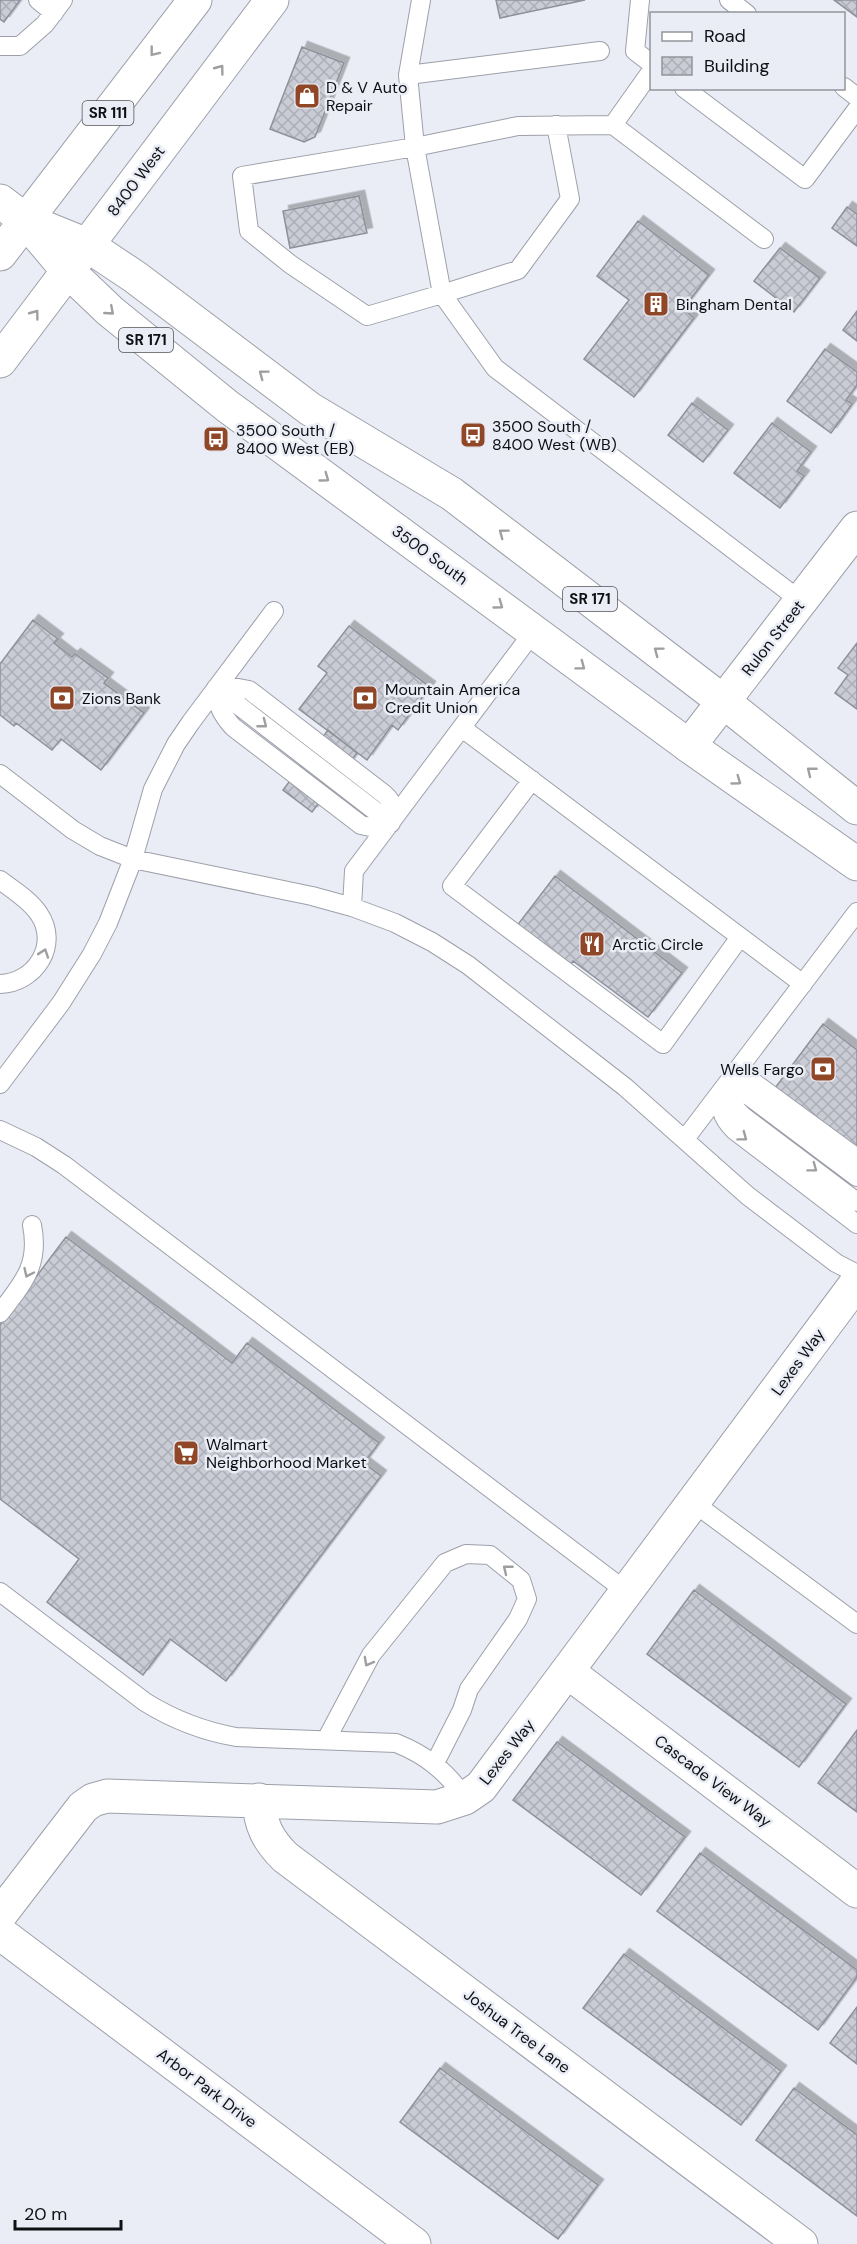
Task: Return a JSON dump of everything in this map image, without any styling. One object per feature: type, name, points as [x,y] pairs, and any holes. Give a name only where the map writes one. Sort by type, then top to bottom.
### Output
[{"type":"street","name":"SR 111","points":[[0,254],[13,210],[195,0]]},
{"type":"street","name":"8400 West","points":[[0,361],[272,0]]},
{"type":"street","name":"3500 South","points":[[13,210],[78,258],[135,277],[310,409],[452,494],[724,702],[857,808]]},
{"type":"street","name":"3500 South","points":[[78,258],[110,311],[226,406],[689,746],[857,864]]},
{"type":"street","name":"Rulon Street","points":[[689,746],[857,528]]},
{"type":"street","name":"Lexes Way","points":[[0,1914],[83,1807],[93,1800],[107,1796],[437,1807],[465,1798],[481,1787],[857,1282]]},
{"type":"street","name":"Cascade View Way","points":[[568,1672],[857,1891]]},
{"type":"street","name":"Joshua Tree Lane","points":[[259,1800],[264,1831],[285,1857],[801,2244]]},
{"type":"street","name":"Arbor Park Drive","points":[[0,1933],[414,2244]]},
{"type":"lane","points":[[0,46],[20,46],[45,24],[58,6],[38,0]]},
{"type":"lane","points":[[420,0],[408,75],[415,147],[442,294],[495,368],[801,602]]},
{"type":"lane","points":[[640,0],[634,51],[650,63]]},
{"type":"lane","points":[[729,0],[744,12]]},
{"type":"lane","points":[[408,75],[600,51]]},
{"type":"lane","points":[[613,125],[650,71]]},
{"type":"lane","points":[[687,90],[805,179],[857,109]]},
{"type":"lane","points":[[556,125],[570,199],[518,270],[367,316],[290,264],[249,231],[242,176],[415,147],[518,126],[556,125],[613,125],[764,239]]},
{"type":"lane","points":[[0,1084],[61,1003],[92,954],[122,891],[145,811],[162,768],[191,722],[274,611]]},
{"type":"lane","points":[[352,907],[354,872],[534,631]]},
{"type":"lane","points":[[216,688],[239,687],[257,696],[390,799],[394,814],[391,823]]},
{"type":"lane","points":[[216,688],[220,711],[233,727],[361,825],[375,828],[391,823]]},
{"type":"lane","points":[[462,728],[803,984]]},
{"type":"lane","points":[[0,774],[73,830],[100,846],[133,859],[312,896],[352,907],[395,923],[432,942],[468,965],[625,1087],[748,1196],[836,1263],[857,1274]]},
{"type":"lane","points":[[532,780],[452,886],[663,1044],[740,937]]},
{"type":"lane","points":[[0,880],[34,905],[41,916],[47,942],[45,954],[32,972],[11,984],[0,984]]},
{"type":"lane","points":[[686,1139],[857,912]]},
{"type":"lane","points":[[857,1158],[756,1084],[735,1083],[724,1088],[720,1100],[721,1112],[734,1130],[857,1224]]},
{"type":"lane","points":[[724,1088],[749,1096],[857,1177]]},
{"type":"lane","points":[[724,1088],[731,1104],[744,1117],[857,1202]]},
{"type":"lane","points":[[0,1130],[64,1165],[627,1592]]},
{"type":"lane","points":[[0,1313],[30,1269],[35,1240],[32,1225]]},
{"type":"lane","points":[[694,1503],[857,1624]]},
{"type":"lane","points":[[326,1740],[371,1655],[445,1563],[466,1554],[490,1555],[521,1580],[527,1599],[518,1619],[469,1689],[462,1710],[435,1763]]},
{"type":"lane","points":[[0,1592],[145,1702],[188,1725],[212,1733],[236,1737],[396,1743],[416,1751],[435,1763],[452,1779],[465,1798]]},
{"type":"building","points":[[0,0],[20,0],[4,22],[0,19]]},
{"type":"building","points":[[496,0],[585,0],[500,18]]},
{"type":"building","points":[[834,0],[857,0],[857,17]]},
{"type":"building","name":"D & V Auto Repair","points":[[302,47],[344,63],[315,137],[304,142],[270,129]]},
{"type":"building","points":[[359,196],[367,233],[290,248],[283,211]]},
{"type":"building","points":[[847,207],[857,214],[857,246],[832,228]]},
{"type":"building","name":"Bingham Dental","points":[[638,221],[709,275],[683,309],[694,318],[634,397],[584,359],[629,300],[597,276]]},
{"type":"building","points":[[780,248],[820,278],[794,312],[754,281]]},
{"type":"building","points":[[857,311],[857,341],[843,330]]},
{"type":"building","points":[[825,349],[857,372],[857,385],[846,400],[852,404],[831,433],[787,401]]},
{"type":"building","points":[[692,403],[728,430],[703,462],[668,435]]},
{"type":"building","points":[[772,423],[811,452],[797,471],[804,476],[780,508],[734,473]]},
{"type":"building","name":"Zions Bank","points":[[33,620],[58,639],[54,643],[72,657],[75,654],[108,678],[104,683],[144,713],[101,770],[61,739],[52,750],[16,723],[14,726],[0,715],[0,664]]},
{"type":"building","name":"Mountain America Credit Union","points":[[349,626],[430,687],[398,730],[392,725],[367,760],[299,709],[327,673],[318,666]]},
{"type":"building","points":[[857,643],[857,709],[835,693],[848,675],[838,668]]},
{"type":"building","points":[[328,730],[357,753],[312,812],[283,790]]},
{"type":"building","name":"Arctic Circle","points":[[555,876],[682,973],[648,1017],[573,961],[569,967],[516,927]]},
{"type":"building","name":"Wells Fargo","points":[[823,1024],[857,1050],[857,1150],[775,1088]]},
{"type":"building","name":"Walmart Neighborhood Market","points":[[66,1237],[232,1363],[247,1343],[379,1443],[364,1463],[381,1476],[226,1681],[170,1639],[143,1675],[47,1602],[79,1559],[0,1499],[0,1325]]},
{"type":"building","points":[[694,1590],[846,1704],[799,1767],[647,1654]]},
{"type":"building","points":[[857,1730],[857,1812],[818,1783]]},
{"type":"building","points":[[557,1742],[685,1837],[641,1895],[513,1800]]},
{"type":"building","points":[[700,1853],[857,1970],[857,1977],[818,2030],[657,1911]]},
{"type":"building","points":[[624,1954],[781,2071],[741,2125],[583,2008]]},
{"type":"building","points":[[857,2007],[857,2064],[830,2043]]},
{"type":"building","points":[[440,2068],[598,2185],[558,2239],[400,2122]]},
{"type":"building","points":[[794,2088],[857,2135],[857,2216],[756,2140]]},
{"type":"place","name":"D & V Auto Repair","points":[[307,96]]},
{"type":"place","name":"Bingham Dental","points":[[656,304]]},
{"type":"place","name":"3500 South / 8400 West (WB)","points":[[473,435]]},
{"type":"place","name":"3500 South / 8400 West (EB)","points":[[216,439]]},
{"type":"place","name":"Zions Bank","points":[[62,698]]},
{"type":"place","name":"Mountain America Credit Union","points":[[365,698]]},
{"type":"place","name":"Arctic Circle","points":[[592,944]]},
{"type":"place","name":"Wells Fargo","points":[[823,1069]]},
{"type":"place","name":"Walmart Neighborhood Market","points":[[186,1453]]}]
